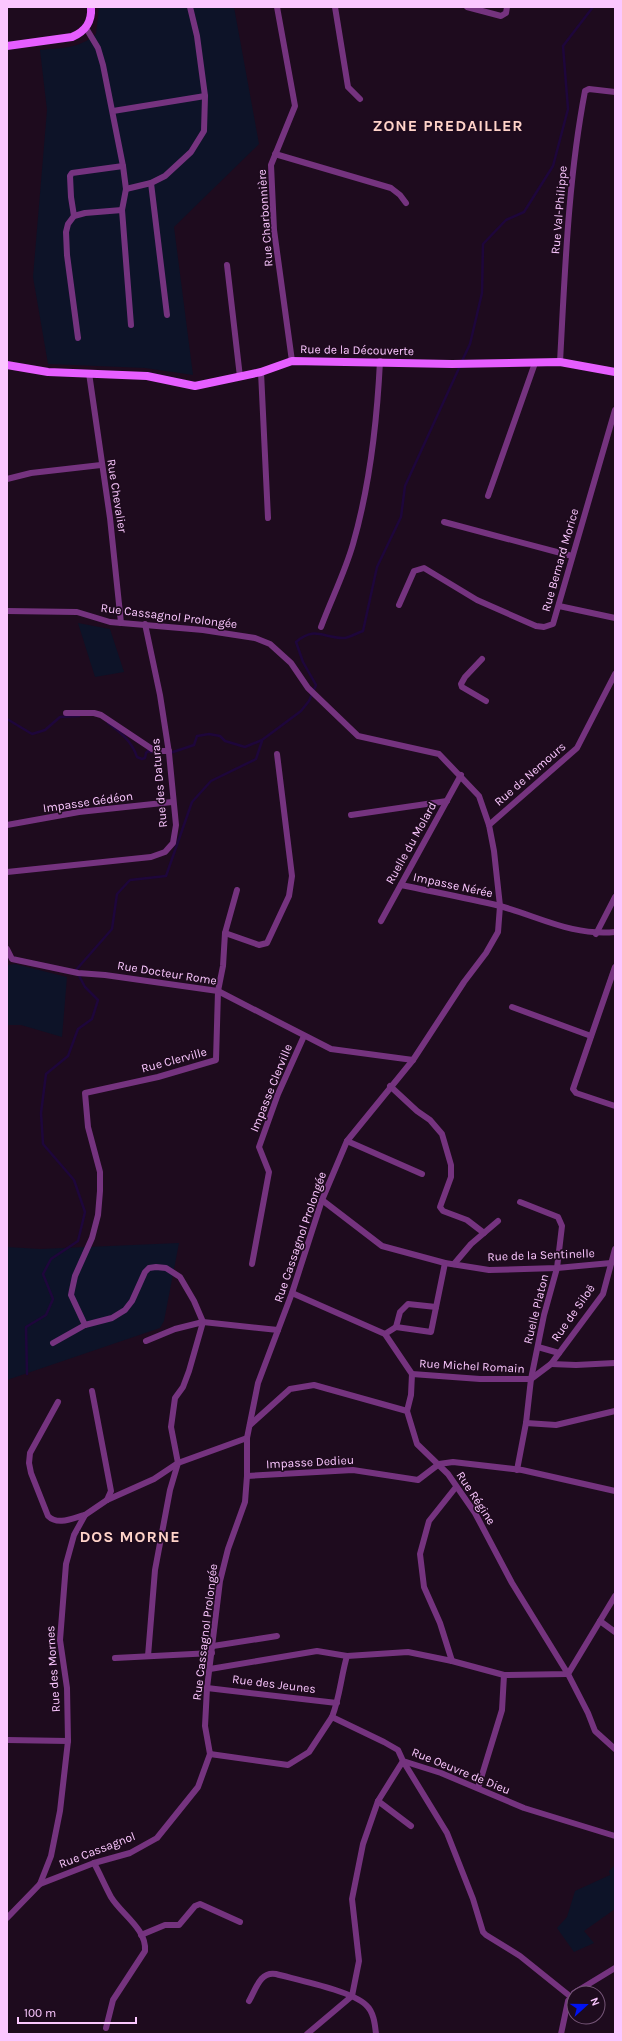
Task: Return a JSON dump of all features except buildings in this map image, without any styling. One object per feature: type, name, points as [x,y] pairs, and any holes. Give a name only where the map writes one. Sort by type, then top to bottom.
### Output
[{"type":"street","points":[[7,46],[72,37],[86,28],[91,7]]},
{"type":"street","points":[[126,189],[151,183],[165,176],[192,152],[204,131],[205,96],[197,36],[190,7]]},
{"type":"street","name":"Rue Charbonnière","points":[[277,7],[295,106],[271,165],[274,230],[292,361]]},
{"type":"street","points":[[335,7],[348,87],[360,99]]},
{"type":"street","points":[[467,7],[501,16],[506,13],[507,7]]},
{"type":"street","points":[[86,28],[98,48],[113,111],[123,166],[126,189],[122,210],[131,325]]},
{"type":"street","name":"Rue Val-Philippe","points":[[560,362],[569,200],[578,128],[585,91],[589,89],[615,92]]},
{"type":"street","points":[[113,111],[205,96]]},
{"type":"street","points":[[275,154],[391,188],[400,195],[406,204]]},
{"type":"street","points":[[74,216],[70,197],[70,176],[72,173],[123,166]]},
{"type":"street","points":[[151,183],[168,315]]},
{"type":"street","points":[[78,338],[66,232],[68,224],[74,216],[122,210]]},
{"type":"street","points":[[227,266],[240,377]]},
{"type":"street","name":"Rue de la Découverte","points":[[7,365],[48,372],[146,376],[195,386],[261,372],[292,361],[380,361],[452,364],[560,362],[615,372]]},
{"type":"street","points":[[320,627],[353,545],[368,480],[378,399],[380,361]]},
{"type":"street","points":[[488,496],[535,363]]},
{"type":"street","points":[[261,372],[268,518]]},
{"type":"street","name":"Rue Chevalier","points":[[88,373],[110,518],[121,623]]},
{"type":"street","name":"Rue Bernard Morice","points":[[399,605],[414,571],[421,568],[477,600],[536,626],[544,627],[553,624],[615,410]]},
{"type":"street","points":[[7,479],[31,473],[101,465]]},
{"type":"street","points":[[444,522],[572,556]]},
{"type":"street","points":[[559,606],[615,618]]},
{"type":"street","name":"Rue Cassagnol Prolongée","points":[[7,611],[77,612],[121,623],[145,624],[255,638],[270,644],[292,663],[308,688],[358,736],[439,754],[461,775],[479,796],[489,825],[494,851],[500,906],[498,932],[486,953],[464,982],[413,1060],[390,1086],[347,1141],[322,1200],[292,1293],[258,1383],[247,1438],[245,1502],[228,1549],[222,1572],[212,1649],[207,1688],[205,1726],[210,1754]]},
{"type":"street","name":"Rue des Daturas","points":[[7,872],[151,857],[165,852],[173,843],[176,826],[172,802],[169,751],[160,695],[145,624]]},
{"type":"street","points":[[482,660],[465,677],[461,684],[462,687],[486,701]]},
{"type":"street","name":"Rue de Nemours","points":[[489,825],[577,748],[615,674]]},
{"type":"street","points":[[66,713],[97,714],[152,749],[169,751]]},
{"type":"street","points":[[225,933],[259,945],[267,943],[291,889],[292,876],[277,754]]},
{"type":"street","name":"Ruelle du Molard","points":[[381,921],[461,775]]},
{"type":"street","points":[[351,815],[447,801]]},
{"type":"street","name":"Impasse Gédéon","points":[[7,825],[78,812],[172,802]]},
{"type":"street","name":"Impasse Nérée","points":[[401,885],[500,906],[581,932],[596,934],[615,932]]},
{"type":"street","name":"Rue Clerville","points":[[85,1325],[71,1295],[75,1276],[92,1238],[98,1214],[100,1172],[88,1127],[84,1093],[158,1077],[216,1060],[218,991],[223,966],[225,933],[237,890]]},
{"type":"street","points":[[596,934],[615,897]]},
{"type":"street","name":"Rue Docteur Rome","points":[[7,949],[12,959],[55,969],[218,991],[331,1049],[413,1060]]},
{"type":"street","points":[[615,967],[573,1089],[576,1093],[615,1106]]},
{"type":"street","points":[[512,1007],[591,1036]]},
{"type":"street","name":"Impasse Clerville","points":[[252,1264],[270,1172],[259,1147],[278,1094],[304,1036]]},
{"type":"street","points":[[390,1086],[417,1111],[430,1120],[442,1134],[450,1158],[451,1177],[440,1206],[443,1211],[467,1220],[484,1233]]},
{"type":"street","points":[[347,1141],[422,1174]]},
{"type":"street","name":"Rue de la Sentinelle","points":[[322,1200],[382,1246],[454,1264],[489,1270],[557,1268],[611,1263]]},
{"type":"street","name":"Ruelle Platon","points":[[517,1470],[526,1423],[531,1379],[557,1268],[562,1226],[558,1217],[520,1202]]},
{"type":"street","points":[[454,1264],[471,1244],[498,1221]]},
{"type":"street","name":"Rue de Siloë","points":[[531,1379],[551,1364],[603,1294],[615,1249]]},
{"type":"street","points":[[292,1293],[385,1334],[396,1327],[431,1332],[445,1262]]},
{"type":"street","points":[[53,1343],[85,1325],[112,1318],[125,1310],[132,1301],[145,1272],[150,1268],[156,1267],[166,1268],[180,1277],[194,1301],[203,1322],[189,1371],[183,1387],[175,1398],[171,1427],[178,1463],[170,1490],[155,1570],[148,1656]]},
{"type":"street","points":[[396,1327],[400,1312],[408,1304],[436,1308]]},
{"type":"street","points":[[146,1341],[175,1329],[203,1322],[278,1330]]},
{"type":"street","name":"Rue Michel Romain","points":[[385,1334],[412,1374],[411,1395],[407,1412]]},
{"type":"street","points":[[538,1347],[559,1353]]},
{"type":"street","points":[[551,1364],[576,1365],[615,1363]]},
{"type":"street","name":"Rue Michel Romain","points":[[412,1374],[531,1379]]},
{"type":"street","points":[[250,1425],[290,1389],[314,1385],[407,1412]]},
{"type":"street","points":[[92,1390],[110,1491],[107,1500]]},
{"type":"street","points":[[58,1402],[30,1453],[31,1473],[48,1516],[52,1520],[60,1522],[85,1515]]},
{"type":"street","points":[[526,1423],[556,1424],[615,1411]]},
{"type":"street","name":"Rue Régine","points":[[407,1412],[417,1444],[439,1464],[475,1513],[512,1583],[568,1674],[588,1713],[595,1731],[615,1749]]},
{"type":"street","name":"Rue des Mornes","points":[[40,1884],[51,1856],[60,1812],[68,1741],[67,1688],[60,1640],[66,1564],[74,1535],[85,1515],[107,1500],[154,1479],[178,1463],[247,1438]]},
{"type":"street","points":[[439,1464],[453,1462],[517,1470],[615,1491]]},
{"type":"street","name":"Impasse Dedieu","points":[[247,1476],[353,1470],[418,1480],[439,1464]]},
{"type":"street","points":[[452,1661],[440,1623],[424,1587],[420,1554],[429,1521],[456,1487]]},
{"type":"street","points":[[210,1669],[316,1651],[347,1656],[408,1652],[452,1661],[504,1675],[568,1674],[615,1596]]},
{"type":"street","points":[[600,1621],[615,1632]]},
{"type":"street","points":[[115,1658],[212,1649],[278,1636]]},
{"type":"street","points":[[210,1754],[288,1765],[309,1752],[332,1717],[337,1703],[340,1679],[347,1656]]},
{"type":"street","points":[[478,1788],[502,1710],[504,1675]]},
{"type":"street","name":"Rue des Jeunes","points":[[207,1688],[337,1703]]},
{"type":"street","name":"Rue Oeuvre de Dieu","points":[[332,1717],[398,1750],[403,1761],[441,1773],[524,1808],[615,1836]]},
{"type":"street","points":[[7,1740],[68,1741]]},
{"type":"street","name":"Rue Cassagnol","points":[[7,1918],[40,1884],[94,1863],[130,1853],[157,1838],[198,1787],[210,1754]]},
{"type":"street","points":[[307,2034],[352,1996],[359,1961],[352,1899],[363,1844],[378,1801],[403,1761],[447,1833],[473,1899],[483,1932],[566,1989]]},
{"type":"street","points":[[378,1801],[411,1826]]},
{"type":"street","points":[[94,1863],[112,1898],[142,1935],[146,1944],[145,1951],[114,2000],[106,2028]]},
{"type":"street","points":[[142,1935],[165,1925],[179,1925],[195,1906],[200,1904],[240,1922]]},
{"type":"street","points":[[586,1985],[609,1973],[615,1968]]},
{"type":"street","points":[[249,2002],[264,1974],[269,1972],[352,1996],[367,2006],[374,2020],[376,2034]]},
{"type":"street","points":[[609,1973],[615,1978]]},
{"type":"street","points":[[560,2034],[566,2009]]},
{"type":"shaded area","points":[[99,7],[234,7],[259,144],[174,227],[193,375],[145,368],[48,364],[33,277],[47,110],[40,50],[69,47],[83,43],[90,39],[96,34]]},
{"type":"shaded area","points":[[78,623],[110,629],[124,672],[95,677]]},
{"type":"shaded area","points":[[15,964],[67,977],[62,1037],[21,1025],[7,1025],[7,965]]},
{"type":"shaded area","points":[[179,1243],[164,1321],[160,1328],[7,1380],[7,1247],[40,1249]]},
{"type":"shaded area","points":[[615,1865],[615,1909],[584,1931],[594,1943],[574,1952],[557,1928],[567,1917],[575,1891],[610,1875],[609,1871]]},
{"type":"waterway","points":[[462,361],[470,344],[482,293],[483,244],[506,220],[524,212],[553,166],[568,109],[563,46],[593,7]]},
{"type":"waterway","points":[[170,753],[194,745],[197,736],[209,734],[220,736],[225,741],[245,747],[262,740],[301,711],[309,701],[316,685],[303,662],[296,642],[309,634],[320,634],[345,638],[363,631],[377,567],[401,517],[405,486],[460,366]]},
{"type":"waterway","points":[[7,719],[32,734],[45,730],[60,717],[79,716]]},
{"type":"waterway","points":[[108,723],[121,733],[129,742],[137,757],[142,759],[145,758],[146,753],[148,751],[151,752]]},
{"type":"waterway","points":[[27,1374],[26,1327],[46,1315],[53,1299],[43,1274],[51,1259],[78,1241],[85,1212],[74,1180],[43,1144],[41,1113],[46,1074],[68,1056],[78,1029],[92,1019],[98,1000],[85,987],[76,970],[112,929],[117,894],[130,880],[166,876],[192,802],[211,781],[256,759],[262,741]]},
{"type":"district","name":"ZONE PREDAILLER","points":[[448,125]]},
{"type":"district","name":"DOS MORNE","points":[[130,1536]]}]
